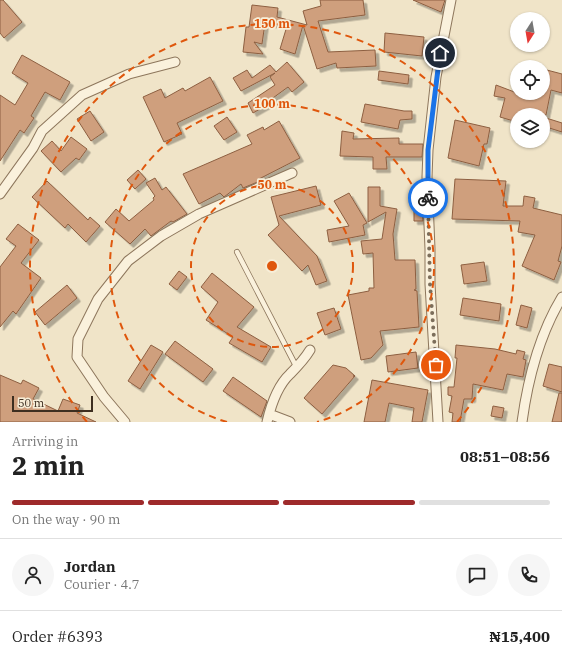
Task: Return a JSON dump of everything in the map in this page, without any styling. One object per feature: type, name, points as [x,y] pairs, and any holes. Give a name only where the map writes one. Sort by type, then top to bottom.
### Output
[{"type":"street","points":[[438,422],[430,284],[427,177],[428,150],[436,77],[451,0]]},
{"type":"street","points":[[0,194],[13,173],[33,148],[42,131],[82,95],[129,74],[175,62]]},
{"type":"street","points":[[125,422],[104,397],[77,357],[78,339],[98,299],[128,260],[161,236],[199,214],[292,173]]},
{"type":"street","points":[[522,422],[532,367],[544,329],[562,296]]},
{"type":"street","points":[[290,422],[268,418],[279,388],[289,374],[305,359],[310,350]]},
{"type":"lane","points":[[237,252],[297,368]]},
{"type":"building","points":[[0,0],[3,0],[22,22],[4,38],[0,33]]},
{"type":"building","points":[[320,0],[363,0],[365,15],[318,21],[328,52],[375,50],[376,66],[337,68],[336,63],[317,69],[303,25],[295,54],[280,49],[287,26],[265,23],[262,44],[254,42],[263,54],[243,52],[246,27],[249,27],[252,5],[278,8],[277,17],[307,25],[303,11],[321,6]]},
{"type":"building","points":[[413,0],[445,0],[441,12]]},
{"type":"building","points":[[385,33],[424,37],[422,56],[384,52]]},
{"type":"building","points":[[22,55],[70,82],[60,100],[45,92],[31,116],[34,118],[24,133],[20,130],[0,161],[0,95],[15,105],[28,83],[12,73]]},
{"type":"building","points":[[287,62],[304,82],[292,92],[288,87],[266,103],[267,105],[253,113],[248,103],[275,85],[270,77],[275,73],[241,91],[233,78],[247,70],[252,78],[270,65],[276,72]]},
{"type":"building","points":[[379,71],[409,75],[408,84],[378,80]]},
{"type":"building","points":[[550,71],[562,74],[562,93],[551,90],[550,95]]},
{"type":"building","points":[[210,77],[223,101],[177,123],[182,134],[164,142],[143,97],[161,89],[165,98],[183,88],[185,91]]},
{"type":"building","points":[[496,85],[510,90],[510,100],[549,100],[547,108],[510,108],[510,120],[500,117],[505,98],[494,96]]},
{"type":"building","points":[[365,104],[412,111],[412,119],[400,120],[398,129],[361,122]]},
{"type":"building","points":[[90,111],[104,132],[91,141],[77,119]]},
{"type":"building","points":[[227,117],[237,132],[224,140],[214,126]]},
{"type":"building","points":[[550,119],[562,123],[562,132],[550,128]]},
{"type":"building","points":[[455,120],[490,128],[487,144],[484,144],[479,166],[448,158]]},
{"type":"building","points":[[279,121],[300,158],[259,179],[260,181],[243,188],[241,184],[224,197],[220,193],[199,204],[183,174],[252,144],[247,135],[263,127],[264,130]]},
{"type":"building","points":[[342,131],[354,133],[353,139],[399,138],[399,144],[423,144],[422,157],[386,157],[387,169],[373,169],[373,157],[340,156]]},
{"type":"building","points":[[71,137],[87,149],[79,160],[76,158],[61,172],[41,151],[52,141],[61,151]]},
{"type":"building","points":[[138,170],[146,179],[135,189],[127,180]]},
{"type":"building","points":[[155,178],[162,190],[166,187],[187,214],[173,222],[171,221],[151,236],[145,229],[130,244],[105,222],[116,209],[129,221],[154,200],[153,198],[155,196],[146,183]]},
{"type":"building","points":[[455,179],[506,181],[503,206],[523,206],[524,196],[535,198],[533,208],[562,215],[562,246],[558,261],[561,262],[554,280],[522,266],[535,235],[518,232],[520,221],[452,219]]},
{"type":"building","points":[[47,181],[88,220],[90,217],[100,226],[86,242],[68,224],[65,228],[32,197]]},
{"type":"building","points":[[316,186],[321,205],[279,216],[317,256],[327,281],[316,285],[308,265],[302,271],[268,235],[279,225],[271,197]]},
{"type":"building","points":[[368,187],[380,187],[380,206],[397,209],[393,234],[395,260],[415,260],[416,289],[414,290],[417,291],[419,327],[380,331],[383,345],[371,358],[361,360],[348,295],[369,291],[369,288],[374,288],[373,253],[363,254],[361,241],[382,239],[386,212],[368,222]]},
{"type":"building","points":[[349,193],[367,223],[363,225],[365,235],[329,242],[327,230],[349,226],[334,201]]},
{"type":"building","points":[[414,204],[422,204],[423,221],[414,221]]},
{"type":"building","points":[[18,224],[39,240],[21,263],[41,278],[16,314],[13,311],[0,327],[0,267],[16,246],[6,239]]},
{"type":"building","points":[[484,262],[487,281],[464,284],[461,265]]},
{"type":"building","points":[[179,271],[187,277],[177,290],[169,284]]},
{"type":"building","points":[[212,273],[254,307],[237,327],[271,347],[262,362],[229,343],[233,337],[206,320],[218,302],[201,287]]},
{"type":"building","points":[[67,285],[77,298],[45,325],[35,312]]},
{"type":"building","points":[[463,298],[501,304],[499,321],[460,315]]},
{"type":"building","points":[[521,305],[532,308],[527,328],[516,325]]},
{"type":"building","points":[[334,308],[341,329],[325,335],[317,313]]},
{"type":"building","points":[[175,341],[213,369],[203,382],[165,354]]},
{"type":"building","points":[[151,345],[163,352],[140,389],[128,381]]},
{"type":"building","points":[[456,345],[495,349],[516,354],[517,350],[525,352],[523,359],[526,360],[523,377],[507,374],[503,390],[473,384],[472,399],[464,399],[460,422],[452,422],[453,413],[449,412],[452,396],[448,395],[448,387],[454,387],[457,358],[455,358]]},
{"type":"building","points":[[416,352],[418,368],[388,372],[386,356]]},
{"type":"building","points":[[549,364],[562,367],[562,392],[543,386]]},
{"type":"building","points":[[333,365],[346,368],[355,376],[322,414],[304,398]]},
{"type":"building","points":[[0,375],[21,384],[23,380],[39,388],[33,399],[58,411],[63,399],[80,405],[77,413],[96,422],[0,422]]},
{"type":"building","points":[[233,377],[267,401],[261,417],[223,391]]},
{"type":"building","points":[[372,380],[428,390],[422,422],[412,422],[414,408],[389,403],[385,422],[364,422]]},
{"type":"building","points":[[559,393],[562,393],[562,422],[552,422]]},
{"type":"building","points":[[493,406],[504,408],[502,418],[491,416]]},
{"type":"way so far","points":[[428,198],[430,284],[436,365]]},
{"type":"route","points":[[428,198],[428,150],[440,53]]}]
